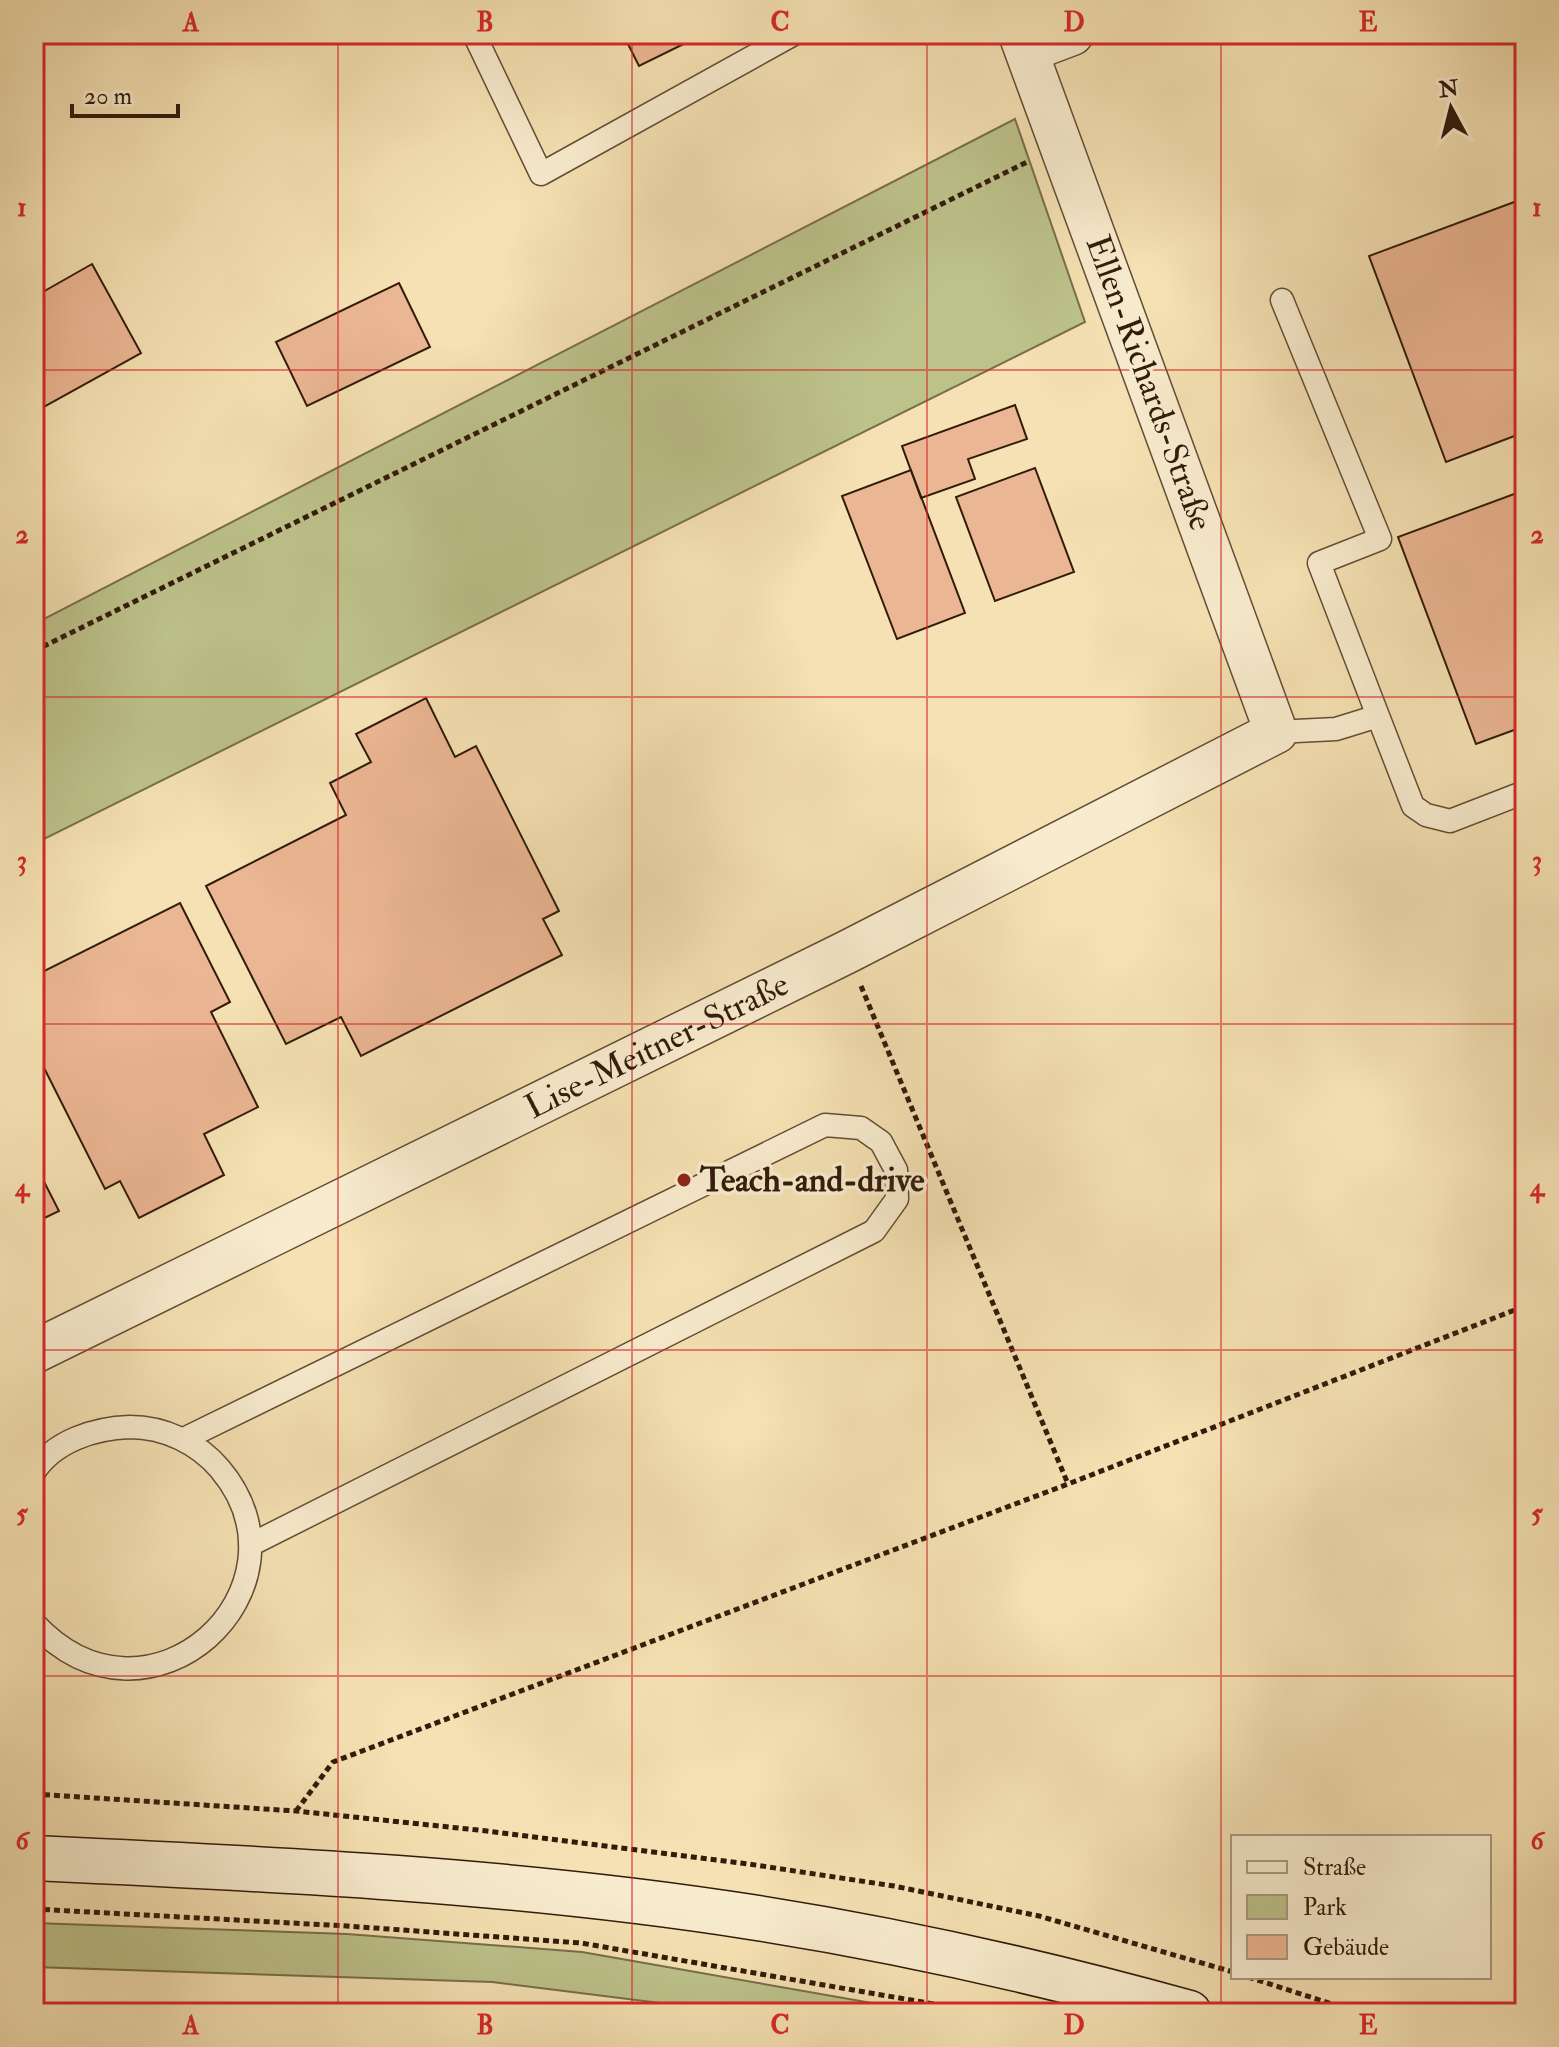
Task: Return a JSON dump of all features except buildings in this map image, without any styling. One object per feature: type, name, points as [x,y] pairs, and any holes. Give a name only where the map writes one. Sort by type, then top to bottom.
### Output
[{"type":"main road","points":[[34,1858],[394,1877],[750,1917],[889,1941],[1074,1981],[1189,2013]]},
{"type":"street","points":[[1024,42],[1072,34]]},
{"type":"street","name":"Ellen-Richards-Straße","points":[[1024,42],[1276,732]]},
{"type":"street","name":"Lise-Meitner-Straße","points":[[34,1352],[847,952],[1276,732]]},
{"type":"lane","points":[[474,34],[541,174],[794,34]]},
{"type":"lane","points":[[1282,300],[1380,539],[1319,563],[1413,806],[1426,815],[1450,821],[1525,792]]},
{"type":"lane","points":[[1276,732],[1336,729],[1378,716]]},
{"type":"lane","points":[[184,1439],[825,1125],[861,1128],[881,1142],[896,1170],[897,1199],[874,1231],[250,1545]]},
{"type":"lane","points":[[34,1472],[67,1442],[105,1428],[145,1427],[184,1439],[211,1458],[232,1483],[245,1513],[250,1545],[245,1584],[227,1619],[199,1646],[164,1664],[126,1669],[87,1662],[53,1644],[34,1623]]},
{"type":"path","points":[[34,651],[1063,145]]},
{"type":"path","points":[[847,952],[1068,1484]]},
{"type":"path","points":[[296,1811],[333,1762],[1068,1484],[1525,1306]]},
{"type":"path","points":[[34,1909],[581,1943],[986,2013]]},
{"type":"path","points":[[1254,1979],[1360,2013]]},
{"type":"green space","points":[[1015,119],[1085,322],[34,844],[34,624]]},
{"type":"green space","points":[[34,1923],[347,1934],[582,1952],[929,2013],[740,2013],[492,1982],[34,1967]]},
{"type":"place","name":"Teach-and-drive","points":[[684,1180]]}]
